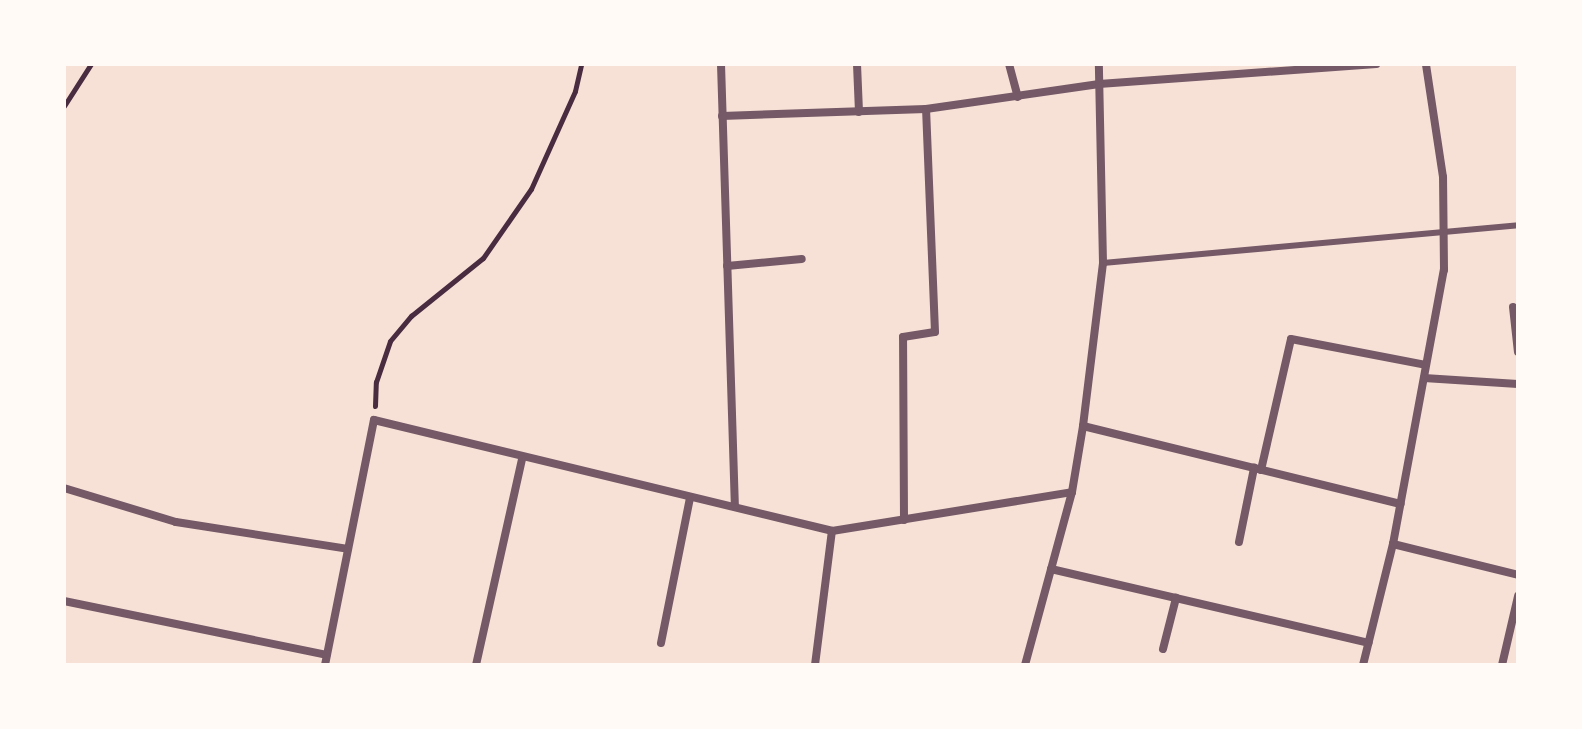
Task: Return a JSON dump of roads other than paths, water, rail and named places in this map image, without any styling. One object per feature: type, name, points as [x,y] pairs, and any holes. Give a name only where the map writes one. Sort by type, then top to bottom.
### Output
[{"type":"street","points":[[721,64],[735,506]]},
{"type":"street","points":[[857,64],[859,112]]},
{"type":"street","points":[[1009,64],[1018,97]]},
{"type":"street","points":[[1025,665],[1072,492],[1083,426],[1103,263],[1099,64]]},
{"type":"street","points":[[722,116],[926,109],[1099,84],[1376,64]]},
{"type":"street","points":[[1363,665],[1393,544],[1444,270],[1443,177],[1426,64]]},
{"type":"street","points":[[904,520],[903,337],[935,332],[926,109]]},
{"type":"street","points":[[727,266],[802,259]]},
{"type":"street","points":[[1513,307],[1518,352]]},
{"type":"street","points":[[1239,542],[1291,339],[1426,365]]},
{"type":"street","points":[[1424,378],[1518,384]]},
{"type":"street","points":[[64,601],[325,660],[374,420],[522,459],[735,506],[832,531],[1072,492]]},
{"type":"street","points":[[1083,426],[1401,504]]},
{"type":"street","points":[[476,665],[522,459]]},
{"type":"street","points":[[64,488],[176,522],[348,549]]},
{"type":"street","points":[[661,643],[690,498]]},
{"type":"street","points":[[815,665],[832,531]]},
{"type":"street","points":[[1393,544],[1518,575]]},
{"type":"street","points":[[1051,569],[1369,643]]},
{"type":"street","points":[[1502,665],[1518,596]]},
{"type":"street","points":[[1163,649],[1176,598]]},
{"type":"lane","points":[[1103,263],[1518,225]]}]
